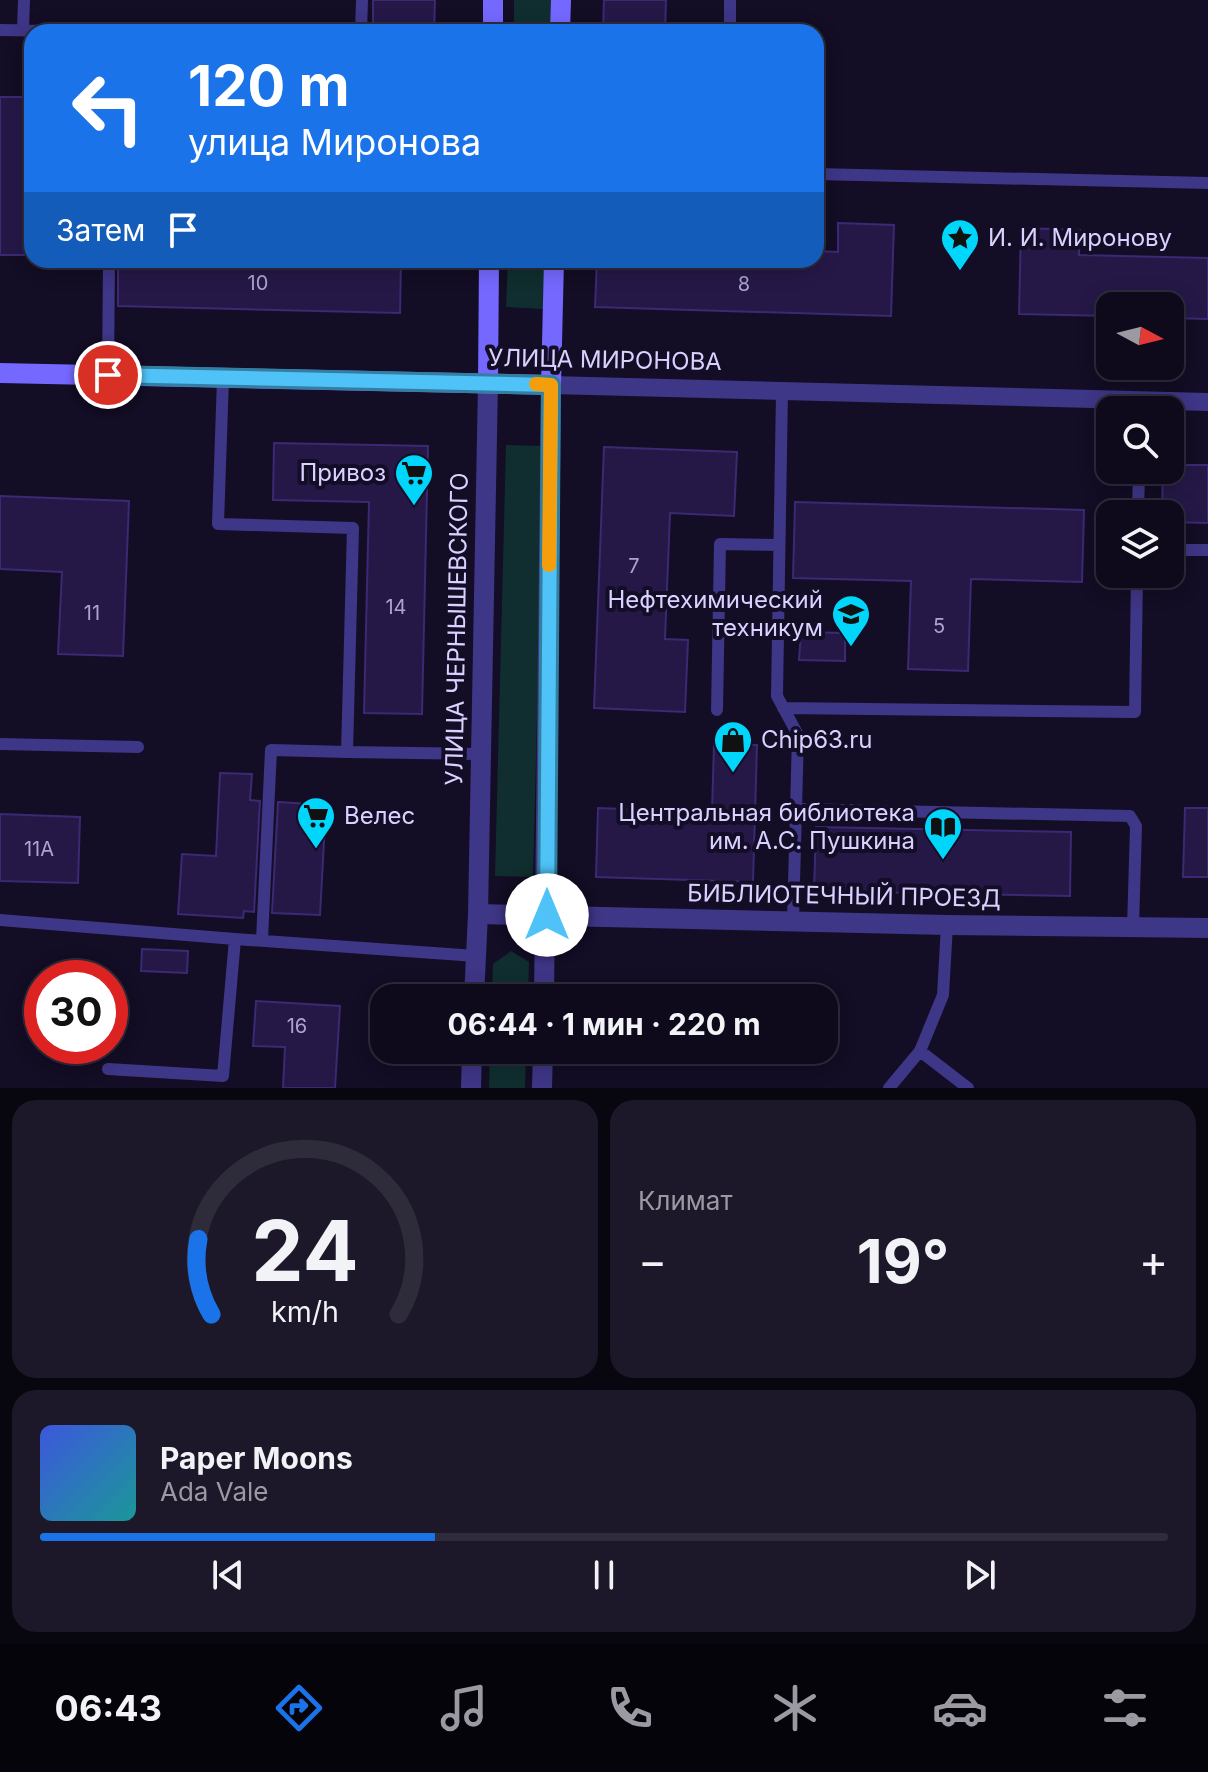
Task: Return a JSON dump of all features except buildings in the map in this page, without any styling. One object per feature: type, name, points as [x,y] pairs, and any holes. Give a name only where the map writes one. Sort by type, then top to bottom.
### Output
[{"type":"main road","points":[[493,0],[493,24]]},
{"type":"main road","points":[[560,24],[561,0]]},
{"type":"main road","name":"УЛИЦА ЧЕРНЫШЕВСКОГО","points":[[488,383],[489,268]]},
{"type":"main road","points":[[551,385],[554,268]]},
{"type":"main road","name":"УЛИЦА МИРОНОВА","points":[[0,373],[551,385]]},
{"type":"street","name":"УЛИЦА ЧЕРНЫШЕВСКОГО","points":[[475,984],[488,383]]},
{"type":"street","name":"УЛИЦА МИРОНОВА","points":[[551,385],[1096,403]]},
{"type":"street","points":[[545,984],[551,385]]},
{"type":"street","name":"УЛИЦА МИРОНОВА","points":[[1184,403],[1208,402]]},
{"type":"street","name":"БИБЛИОТЕЧНЫЙ ПРОЕЗД","points":[[478,914],[1208,928]]},
{"type":"street","points":[[471,1088],[472,1064]]},
{"type":"street","points":[[542,1088],[543,1064]]},
{"type":"lane","points":[[0,30],[23,30],[24,0]]},
{"type":"lane","points":[[361,24],[362,0]]},
{"type":"lane","points":[[730,0],[730,24]]},
{"type":"lane","points":[[824,174],[1208,183]]},
{"type":"lane","points":[[108,375],[109,268]]},
{"type":"lane","points":[[223,378],[218,524],[353,528],[347,752]]},
{"type":"lane","points":[[782,391],[777,696],[798,735],[793,921]]},
{"type":"lane","points":[[717,710],[720,544],[779,545]]},
{"type":"lane","points":[[1184,550],[1208,550]]},
{"type":"lane","points":[[783,708],[1135,712],[1137,588]]},
{"type":"lane","points":[[0,744],[138,747]]},
{"type":"lane","points":[[262,940],[271,750],[481,754]]},
{"type":"lane","points":[[797,809],[1130,816],[1136,826],[1133,927]]},
{"type":"lane","points":[[0,920],[476,956]]},
{"type":"lane","points":[[889,1088],[920,1051],[943,995],[947,925]]},
{"type":"lane","points":[[108,1069],[223,1076],[235,939]]},
{"type":"lane","points":[[920,1051],[968,1088]]},
{"type":"green space","points":[[514,0],[552,0],[551,24],[514,24]]},
{"type":"green space","points":[[508,268],[545,268],[543,309],[506,307]]},
{"type":"green space","points":[[506,445],[544,446],[533,877],[495,876]]},
{"type":"green space","points":[[511,951],[529,962],[528,984],[492,984],[493,964]]},
{"type":"green space","points":[[490,1064],[526,1064],[525,1088],[489,1088]]},
{"type":"slow traffic","points":[[536,384],[551,385],[549,565]]},
{"type":"place","name":"И. И. Миронову","points":[[960,272]]},
{"type":"place","name":"Привоз","points":[[414,507]]},
{"type":"place","name":"Нефтехимический техникум","points":[[851,648]]},
{"type":"place","name":"Chip63.ru","points":[[733,774]]},
{"type":"place","name":"Велес","points":[[316,850]]},
{"type":"place","name":"Центральная библиотека им. А.С. Пушкина","points":[[943,861]]},
{"type":"route","points":[[108,375],[551,385],[547,915]]}]
